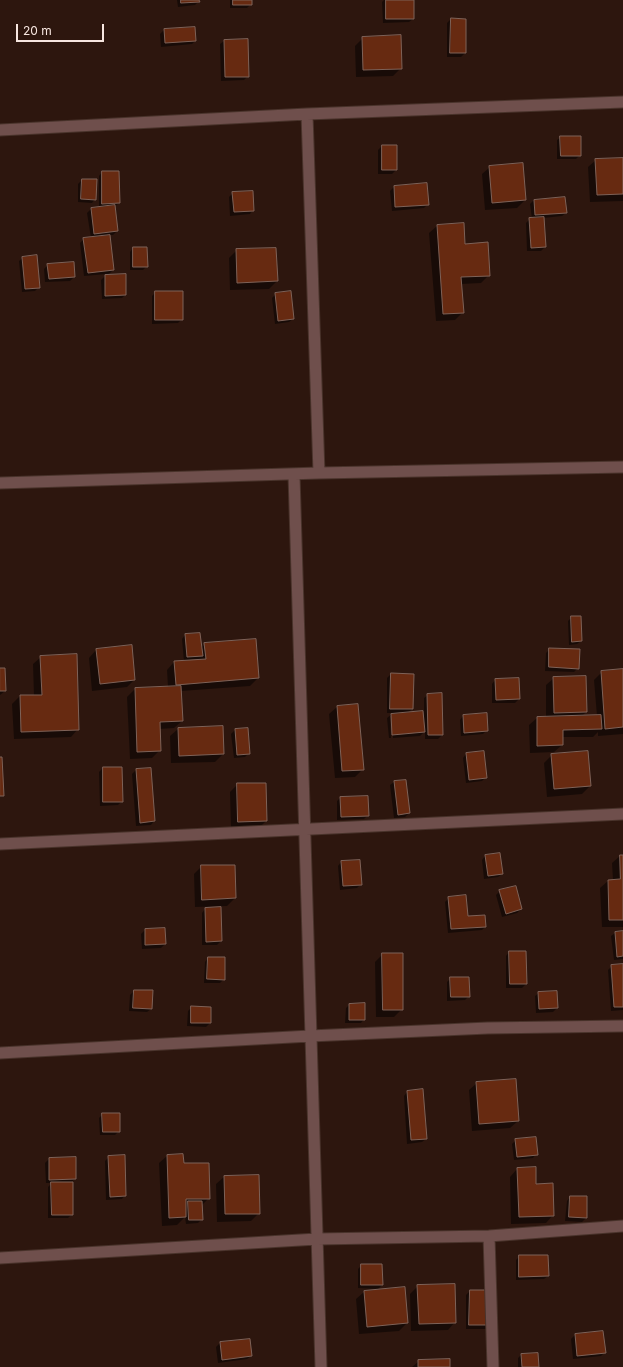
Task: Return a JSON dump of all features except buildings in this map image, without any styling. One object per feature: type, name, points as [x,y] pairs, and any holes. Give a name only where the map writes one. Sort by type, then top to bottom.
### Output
[{"type":"street","points":[[0,130],[307,114],[623,102]]},
{"type":"street","points":[[307,114],[319,473]]},
{"type":"street","points":[[0,484],[319,473],[623,467]]},
{"type":"street","points":[[294,475],[320,1367]]},
{"type":"street","points":[[0,844],[304,828],[623,814]]},
{"type":"street","points":[[0,1053],[488,1028],[623,1026]]},
{"type":"street","points":[[0,1258],[317,1239],[489,1236],[623,1226]]},
{"type":"street","points":[[489,1236],[492,1367]]}]
